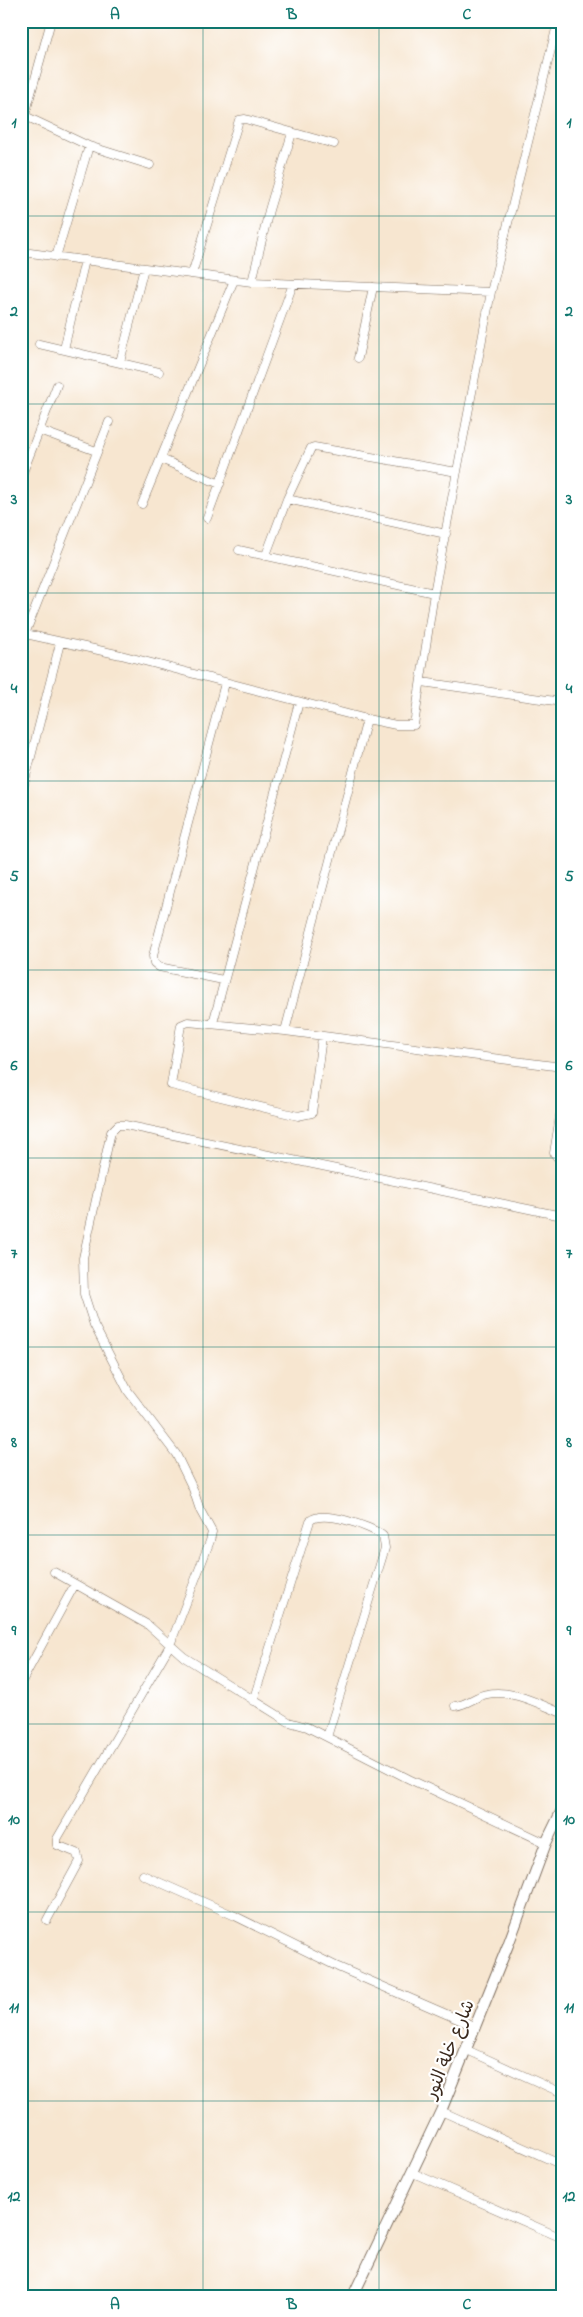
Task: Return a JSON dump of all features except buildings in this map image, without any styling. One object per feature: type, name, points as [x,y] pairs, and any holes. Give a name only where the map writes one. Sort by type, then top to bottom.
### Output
[{"type":"street","points":[[51,21],[23,114],[89,146],[150,165]]},
{"type":"street","points":[[109,422],[23,634],[121,654],[367,719],[396,725],[414,725],[434,593],[491,292],[558,21]]},
{"type":"street","points":[[192,274],[238,120],[244,118],[334,144]]},
{"type":"street","points":[[252,282],[269,210],[292,133]]},
{"type":"street","points":[[56,257],[89,146]]},
{"type":"street","points":[[21,259],[22,256],[30,253],[252,282],[491,292]]},
{"type":"street","points":[[64,349],[85,260]]},
{"type":"street","points":[[120,362],[144,268]]},
{"type":"street","points":[[142,504],[234,280]]},
{"type":"street","points":[[207,518],[293,284]]},
{"type":"street","points":[[358,358],[373,287]]},
{"type":"street","points":[[39,344],[159,372]]},
{"type":"street","points":[[21,476],[57,386]]},
{"type":"street","points":[[39,430],[96,451]]},
{"type":"street","points":[[266,555],[287,499],[311,448],[457,472]]},
{"type":"street","points":[[161,459],[220,484]]},
{"type":"street","points":[[287,499],[446,534]]},
{"type":"street","points":[[239,550],[434,593]]},
{"type":"street","points":[[21,796],[60,643]]},
{"type":"street","points":[[422,682],[562,702]]},
{"type":"street","points":[[223,980],[159,967],[154,963],[153,956],[225,683]]},
{"type":"street","points":[[213,1023],[299,702]]},
{"type":"street","points":[[284,1031],[367,719]]},
{"type":"street","points":[[322,1037],[312,1113],[298,1116],[171,1085],[181,1025],[188,1022],[284,1031],[562,1067]]},
{"type":"street","points":[[562,1104],[554,1152],[557,1157],[562,1158]]},
{"type":"street","points":[[48,1920],[79,1861],[77,1853],[57,1845],[57,1839],[170,1645],[212,1532],[200,1510],[193,1488],[176,1454],[150,1416],[128,1391],[112,1363],[94,1325],[84,1294],[83,1258],[111,1132],[118,1125],[125,1126],[562,1216]]},
{"type":"street","points":[[254,1701],[310,1521],[314,1517],[321,1516],[377,1531],[383,1536],[385,1548],[327,1737]]},
{"type":"street","points":[[54,1572],[148,1624],[170,1645],[192,1662],[289,1722],[307,1727],[409,1779],[546,1843]]},
{"type":"street","points":[[21,1683],[75,1584]]},
{"type":"street","points":[[454,1706],[464,1705],[485,1694],[499,1692],[538,1703],[562,1713]]},
{"type":"street","name":"شارع خلة النور","points":[[353,2296],[441,2111],[476,2027],[546,1843],[562,1810]]},
{"type":"street","points":[[143,1875],[235,1916],[338,1967],[476,2027]]},
{"type":"street","points":[[466,2050],[562,2093]]},
{"type":"street","points":[[441,2111],[562,2165]]},
{"type":"street","points":[[413,2172],[562,2238]]}]
